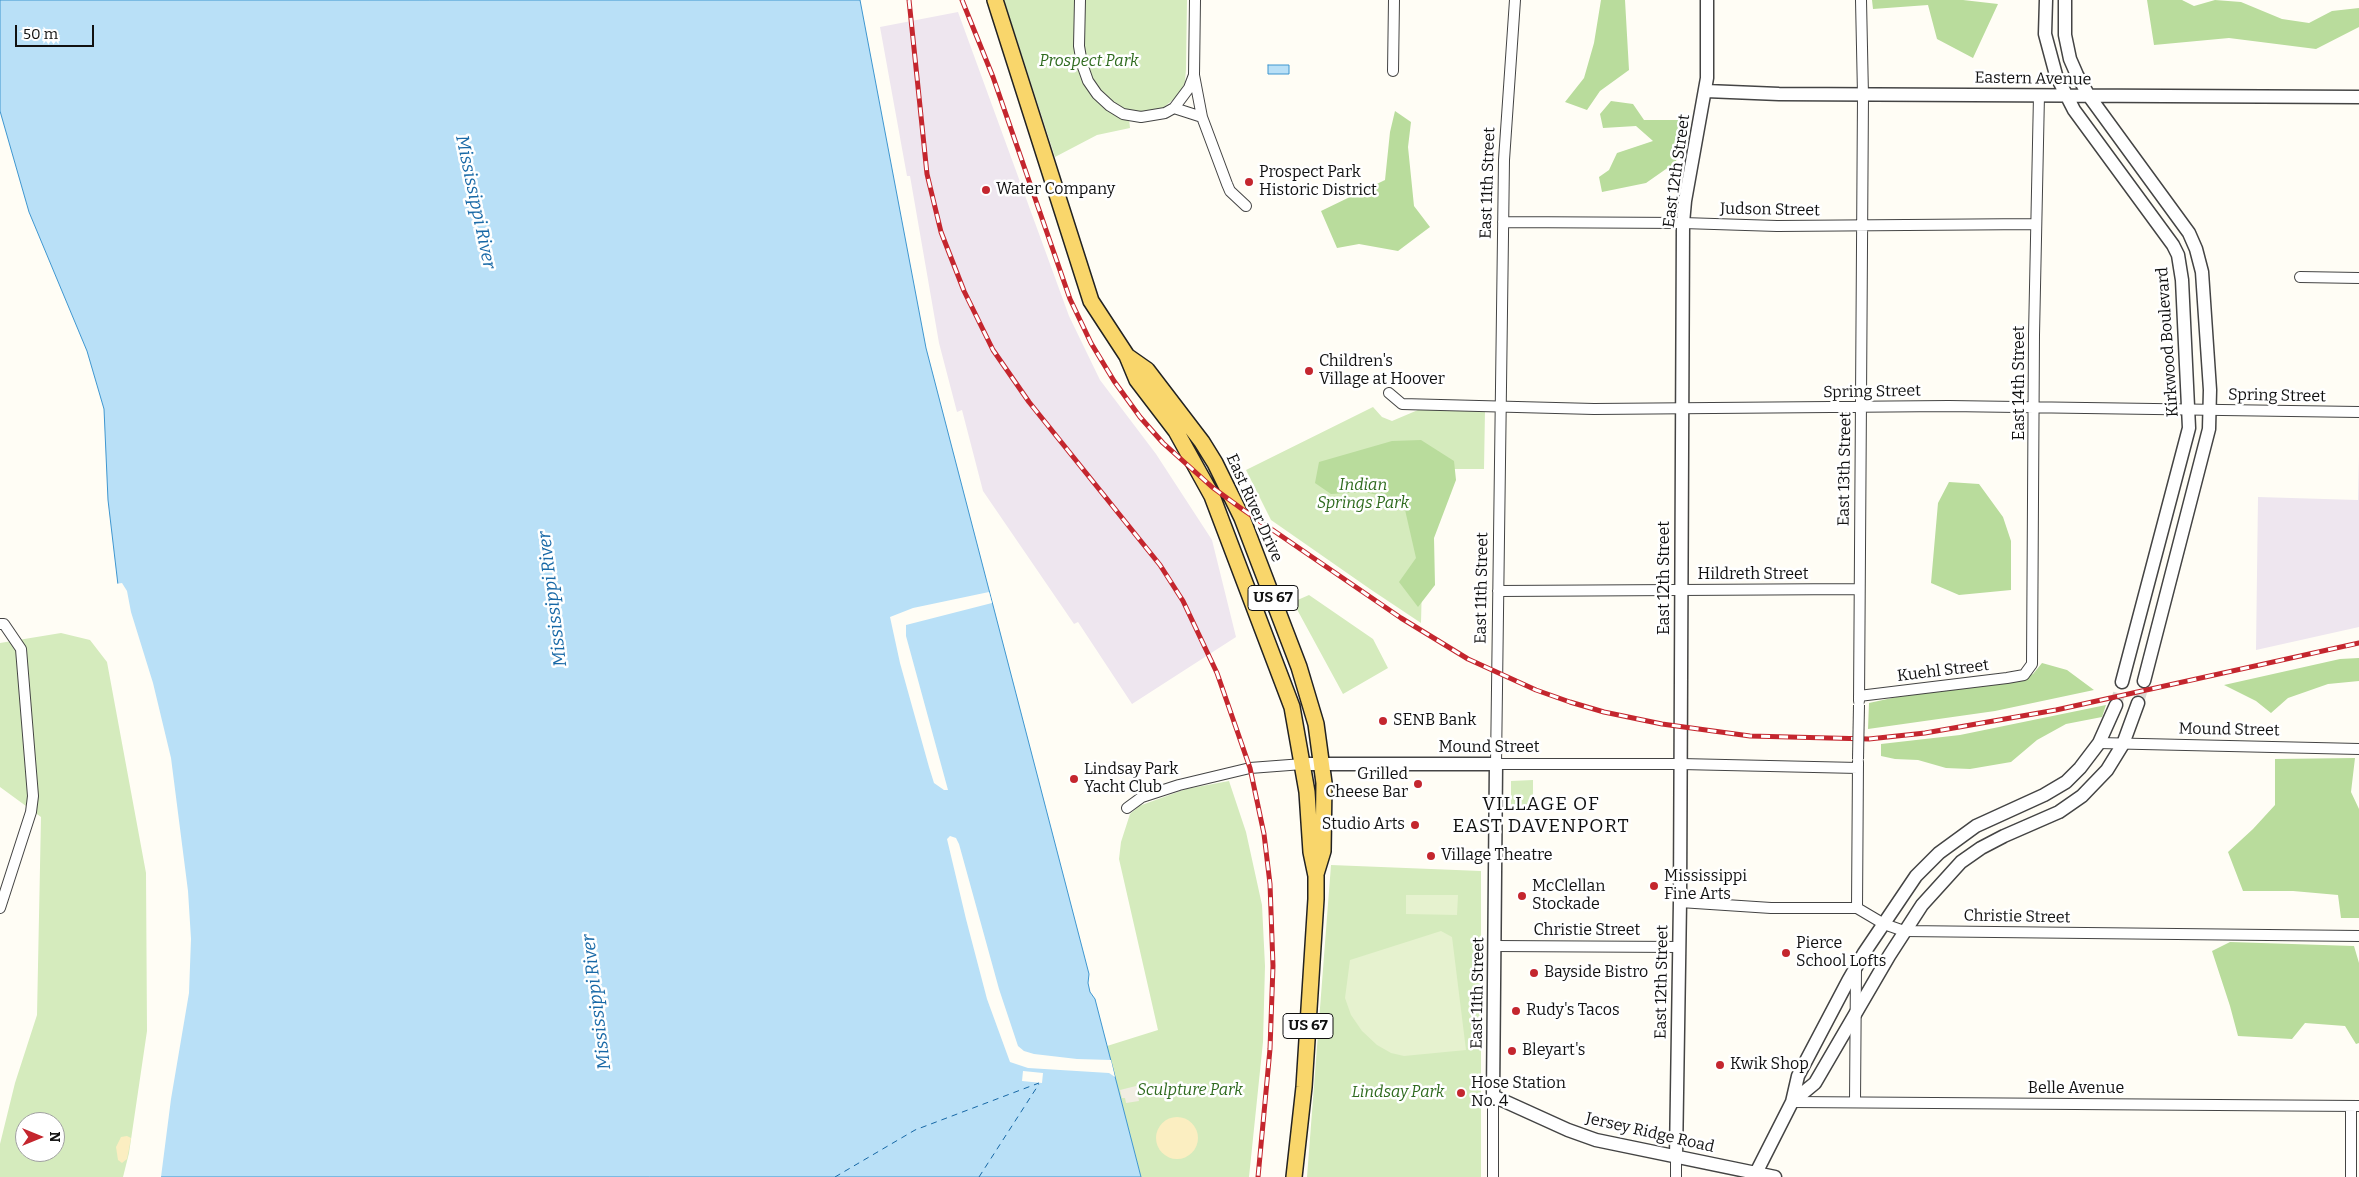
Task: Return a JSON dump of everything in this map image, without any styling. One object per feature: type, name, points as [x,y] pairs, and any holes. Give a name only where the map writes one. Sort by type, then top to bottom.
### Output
[{"type":"main road","name":"East River Drive","points":[[995,0],[1091,301],[1128,356],[1137,380],[1176,431],[1212,496],[1282,678],[1292,707],[1304,764],[1311,852],[1316,876]]},
{"type":"main road","name":"East River Drive","points":[[1128,356],[1147,370],[1202,442],[1239,511],[1299,667],[1316,724],[1322,764],[1325,822],[1323,851],[1316,876],[1305,1068],[1294,1177]]},
{"type":"street","points":[[1080,0],[1079,46],[1082,64],[1088,81],[1097,94],[1110,106],[1124,114],[1156,116],[1174,108],[1185,95],[1194,75]]},
{"type":"street","points":[[1195,0],[1194,75],[1202,117],[1230,191],[1246,206]]},
{"type":"street","points":[[1393,71],[1394,0]]},
{"type":"street","name":"East 11th Street","points":[[1493,1177],[1504,160],[1515,0]]},
{"type":"street","name":"East 12th Street","points":[[1676,1157],[1680,902],[1683,223],[1685,201],[1706,91],[1707,0]]},
{"type":"street","name":"East 13th Street","points":[[1857,908],[1863,95],[1862,0]]},
{"type":"street","name":"Kirkwood Boulevard","points":[[2046,0],[2045,34],[2048,52],[2056,75],[2074,110],[2165,233],[2178,255],[2183,290],[2190,409],[2189,428],[2122,682]]},
{"type":"street","points":[[2066,0],[2065,35],[2070,59],[2089,96],[2182,222],[2196,249],[2202,272],[2210,429],[2144,680]]},
{"type":"street","name":"Eastern Avenue","points":[[1706,91],[1863,95],[2039,94],[2359,98]]},
{"type":"street","name":"East 14th Street","points":[[2028,670],[2032,664],[2033,651],[2036,224],[2039,94]]},
{"type":"street","points":[[1174,108],[1202,117]]},
{"type":"street","name":"Judson Street","points":[[1503,222],[1683,223],[1777,226],[2036,224]]},
{"type":"street","points":[[2300,277],[2359,278]]},
{"type":"street","name":"Spring Street","points":[[1389,392],[1402,404],[1683,409],[1861,407],[2210,409],[2359,412]]},
{"type":"street","name":"Hildreth Street","points":[[1498,591],[1858,589]]},
{"type":"street","points":[[0,908],[31,812],[33,796],[21,649],[2,624]]},
{"type":"street","name":"Kuehl Street","points":[[1859,700],[2024,675],[2028,670]]},
{"type":"street","points":[[1792,1102],[1815,1083],[1904,931],[1922,905],[1961,862],[1981,848],[2058,812],[2082,796],[2107,770],[2124,744],[2138,703]]},
{"type":"street","points":[[1756,1173],[1792,1102],[1798,1076],[1856,967],[1916,876],[1939,853],[1976,826],[2044,795],[2066,782],[2080,768],[2099,743],[2116,704]]},
{"type":"street","name":"Mound Street","points":[[2099,743],[2359,749]]},
{"type":"street","name":"Mound Street","points":[[1127,808],[1142,797],[1178,785],[1250,768],[1304,764],[1858,764]]},
{"type":"street","points":[[1680,902],[1771,908],[1857,908]]},
{"type":"street","name":"Christie Street","points":[[1857,908],[1884,924],[1904,931],[2359,936]]},
{"type":"street","name":"Christie Street","points":[[1495,946],[1679,947]]},
{"type":"street","points":[[1855,1102],[1856,967]]},
{"type":"street","name":"Jersey Ridge Road","points":[[1493,1096],[1568,1130],[1596,1140],[1776,1177]]},
{"type":"street","name":"Belle Avenue","points":[[1792,1102],[2355,1106]]},
{"type":"street","points":[[2351,1177],[2355,1106]]},
{"type":"street","points":[[1676,1157],[1676,1177]]},
{"type":"shaded area","points":[[958,12],[1069,316],[1100,380],[1156,454],[1212,540],[1236,637],[1132,704],[1078,622],[1074,624],[983,491],[962,410],[957,412],[939,343],[910,176],[907,176],[880,27]]},
{"type":"shaded area","points":[[2359,455],[2359,627],[2256,650],[2258,497],[2358,500]]},
{"type":"shaded area","points":[[1136,1086],[1139,1101],[1126,1103],[1125,1098],[1122,1098],[1120,1090]]},
{"type":"green space","name":"Prospect Park","points":[[1004,0],[1187,0],[1185,82],[1179,95],[1159,111],[1143,113],[1128,110],[1130,128],[1097,135],[1055,157]]},
{"type":"green space","points":[[1601,0],[1625,0],[1629,70],[1600,91],[1587,110],[1565,102],[1584,78],[1594,43]]},
{"type":"green space","points":[[1872,0],[1963,0],[1998,4],[1973,58],[1937,39],[1928,5],[1873,9]]},
{"type":"green space","points":[[2147,0],[2182,0],[2194,6],[2215,0],[2241,2],[2282,19],[2309,23],[2332,11],[2359,8],[2359,27],[2316,49],[2229,38],[2154,45]]},
{"type":"green space","points":[[1611,101],[1633,104],[1644,120],[1681,120],[1676,162],[1646,183],[1602,192],[1599,177],[1609,170],[1617,153],[1653,141],[1636,126],[1603,128],[1600,114]]},
{"type":"green space","points":[[1395,111],[1411,122],[1408,147],[1414,206],[1430,227],[1398,251],[1359,244],[1337,248],[1321,211],[1385,180],[1390,132]]},
{"type":"green space","name":"Indian Springs Park","points":[[1373,407],[1382,417],[1392,421],[1418,410],[1485,410],[1484,469],[1451,469],[1423,543],[1421,623],[1271,520],[1246,470]]},
{"type":"green space","points":[[1421,440],[1454,461],[1456,480],[1434,538],[1435,585],[1418,607],[1399,582],[1416,558],[1403,501],[1365,492],[1331,494],[1315,483],[1319,462],[1392,441]]},
{"type":"green space","points":[[1949,482],[1979,484],[2003,517],[2011,541],[2011,590],[1959,595],[1931,583],[1938,503]]},
{"type":"green space","points":[[1309,595],[1373,639],[1388,668],[1343,694],[1293,602]]},
{"type":"green space","points":[[61,633],[90,640],[107,662],[146,873],[147,1031],[129,1153],[123,1177],[0,1177],[0,1144],[15,1083],[37,1015],[41,817],[0,787],[0,643]]},
{"type":"green space","points":[[2359,658],[2359,681],[2328,684],[2288,698],[2271,713],[2256,701],[2224,685],[2340,659]]},
{"type":"green space","points":[[2042,663],[2067,670],[2094,690],[1995,711],[1868,729],[1869,703],[1906,695],[2010,682],[2033,674]]},
{"type":"green space","points":[[2106,705],[2102,717],[2066,724],[2037,740],[2011,762],[1970,769],[1946,768],[1918,760],[1881,756],[1881,744],[1960,735]]},
{"type":"green space","points":[[2355,758],[2351,792],[2359,809],[2359,918],[2341,918],[2338,895],[2293,891],[2243,891],[2228,852],[2275,805],[2275,759]]},
{"type":"green space","points":[[1533,780],[1533,806],[1511,806],[1511,781]]},
{"type":"green space","name":"Sculpture Park","points":[[1229,781],[1246,832],[1262,905],[1265,966],[1263,1042],[1249,1177],[1141,1177],[1107,1046],[1158,1030],[1119,859],[1121,842],[1130,814],[1139,806],[1186,789]]},
{"type":"green space","name":"Lindsay Park","points":[[1331,865],[1481,871],[1481,1177],[1307,1177]]},
{"type":"green space","points":[[1406,895],[1458,895],[1457,915],[1406,914]]},
{"type":"green space","points":[[1441,931],[1452,937],[1466,1050],[1404,1056],[1391,1053],[1377,1045],[1362,1031],[1351,1015],[1345,998],[1350,960]]},
{"type":"green space","points":[[2230,942],[2354,946],[2359,963],[2359,1043],[2356,1044],[2345,1026],[2305,1023],[2292,1039],[2238,1036],[2212,951]]},
{"type":"sand","name":"Sculpture Park","points":[[1181,1117],[1189,1120],[1195,1126],[1198,1138],[1195,1150],[1189,1156],[1173,1159],[1165,1156],[1159,1150],[1156,1134],[1159,1126],[1165,1120]]},
{"type":"sand","points":[[127,1136],[131,1138],[129,1149],[127,1159],[122,1163],[118,1160],[116,1147],[121,1137]]},
{"type":"water","name":"Mississippi River","points":[[0,0],[860,0],[926,348],[1089,974],[1090,992],[1095,999],[1141,1177],[158,1177],[186,958],[169,776],[118,585],[108,500],[104,409],[87,351],[29,212],[0,111]]},
{"type":"water","points":[[1268,65],[1289,65],[1289,74],[1268,74]]},
{"type":"pier","points":[[122,583],[127,591],[131,612],[153,683],[171,758],[188,891],[191,939],[189,993],[171,1099],[161,1177],[155,1177],[152,1165],[183,958],[167,776],[115,586],[115,584]]},
{"type":"pier","points":[[989,592],[992,603],[906,625],[906,636],[948,790],[944,790],[934,783],[929,767],[900,663],[890,617],[913,608]]},
{"type":"pier","points":[[950,836],[956,838],[959,844],[999,989],[1018,1046],[1024,1051],[1034,1054],[1077,1059],[1111,1060],[1115,1077],[1109,1073],[1028,1068],[1010,1062],[987,999],[947,839]]},
{"type":"pier","points":[[1023,1071],[1043,1073],[1042,1083],[1022,1081]]},
{"type":"ferry route","points":[[835,1177],[915,1130],[1039,1083]]},
{"type":"ferry route","points":[[979,1177],[1039,1084]]},
{"type":"tunnel","points":[[2138,703],[2144,681]]},
{"type":"tunnel","points":[[2116,705],[2122,682]]},
{"type":"railway","points":[[909,0],[927,174],[941,232],[964,291],[993,350],[1029,402],[1160,565],[1183,601],[1217,673],[1250,768],[1264,834],[1270,884],[1273,966],[1270,1049],[1258,1177]]},
{"type":"railway","points":[[962,0],[993,77],[1070,299],[1091,343],[1114,381],[1140,417],[1163,443],[1212,487],[1401,618],[1468,659],[1536,690],[1570,702],[1604,712],[1662,724],[1750,736],[1869,739],[1925,733],[2056,710],[2359,643]]},
{"type":"place","name":"Prospect Park Historic District","points":[[1249,182]]},
{"type":"place","name":"Water Company","points":[[986,190]]},
{"type":"place","name":"Children's Village at Hoover","points":[[1309,371]]},
{"type":"place","name":"SENB Bank","points":[[1383,721]]},
{"type":"place","name":"Lindsay Park Yacht Club","points":[[1074,779]]},
{"type":"place","name":"Grilled Cheese Bar","points":[[1418,784]]},
{"type":"place","name":"Studio Arts","points":[[1415,825]]},
{"type":"place","name":"Village Theatre","points":[[1431,856]]},
{"type":"place","name":"Mississippi Fine Arts","points":[[1654,886]]},
{"type":"place","name":"McClellan Stockade","points":[[1522,896]]},
{"type":"place","name":"Pierce School Lofts","points":[[1786,953]]},
{"type":"place","name":"Bayside Bistro","points":[[1534,973]]},
{"type":"place","name":"Rudy's Tacos","points":[[1516,1011]]},
{"type":"place","name":"Bleyart's","points":[[1512,1051]]},
{"type":"place","name":"Kwik Shop","points":[[1720,1065]]},
{"type":"place","name":"Hose Station No. 4","points":[[1461,1093]]},
{"type":"district","name":"VILLAGE OF EAST DAVENPORT","points":[[1541,816]]}]
